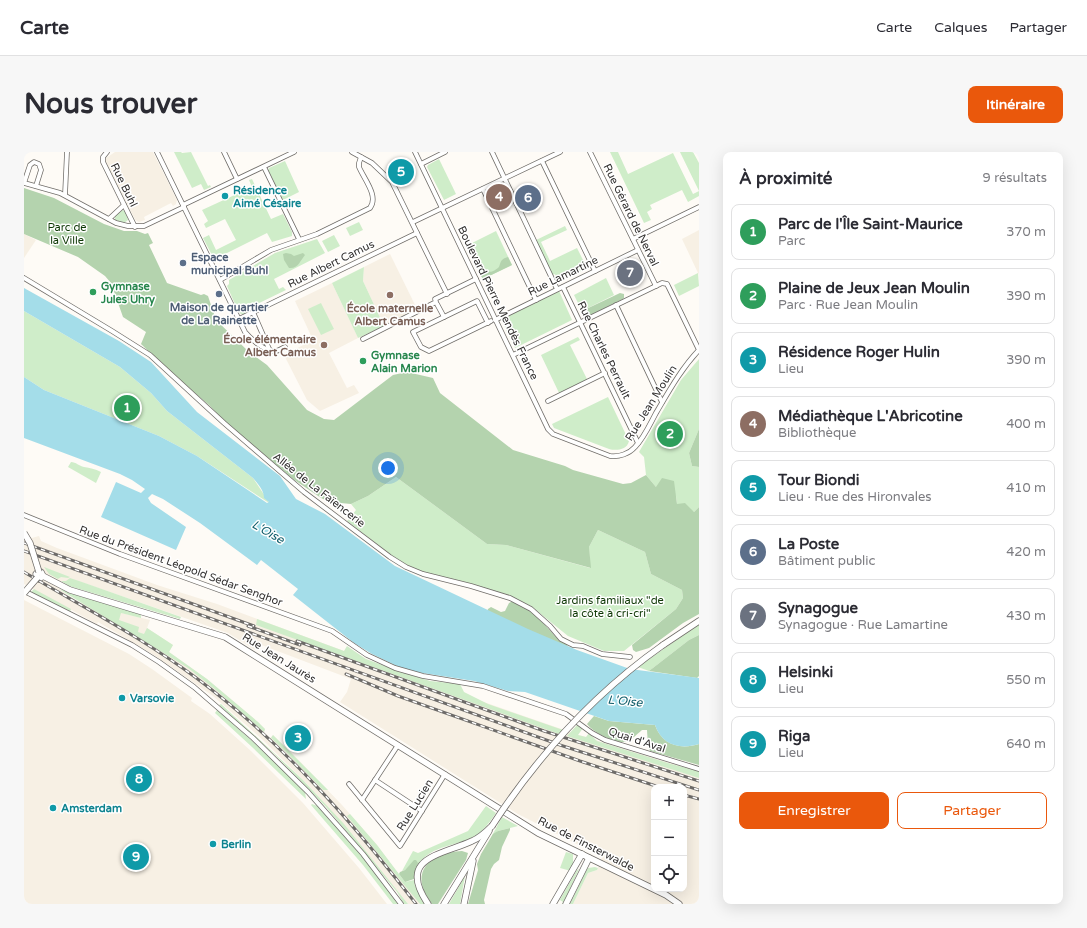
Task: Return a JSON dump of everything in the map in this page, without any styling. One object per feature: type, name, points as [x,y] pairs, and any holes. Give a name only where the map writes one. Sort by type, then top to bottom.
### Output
[{"type":"street","points":[[65,195],[67,152]]},
{"type":"street","name":"Rue Buhl","points":[[107,152],[103,155],[103,162],[135,227]]},
{"type":"street","points":[[157,152],[239,319],[249,336],[271,351],[276,351],[285,347]]},
{"type":"street","points":[[224,152],[237,179]]},
{"type":"street","points":[[36,186],[41,168],[39,164],[34,162],[30,165],[24,183],[36,186],[56,191],[109,219],[120,224],[135,227],[147,225],[294,152]]},
{"type":"street","points":[[352,152],[372,164],[388,177],[397,190],[447,294]]},
{"type":"street","name":"Boulevard Pierre Mendès France","points":[[415,152],[476,279],[492,321],[513,355],[537,406]]},
{"type":"street","points":[[421,164],[445,152]]},
{"type":"street","points":[[492,152],[557,289]]},
{"type":"street","points":[[413,222],[560,152]]},
{"type":"street","name":"Rue Gérard de Nerval","points":[[590,152],[656,286]]},
{"type":"street","points":[[220,280],[271,250],[317,234],[368,209],[371,206],[373,195],[359,167],[361,157]]},
{"type":"street","points":[[542,161],[595,271]]},
{"type":"street","points":[[264,167],[299,240]]},
{"type":"street","points":[[483,189],[536,300]]},
{"type":"street","points":[[109,219],[124,205]]},
{"type":"street","points":[[633,239],[699,207]]},
{"type":"street","name":"Rue Albert Camus","points":[[239,319],[417,232]]},
{"type":"street","name":"Rue Lamartine","points":[[444,317],[413,332],[421,347],[428,351],[638,250]]},
{"type":"street","name":"Allée de La Faïencerie","points":[[24,278],[150,355],[224,423],[304,492],[390,557],[423,574],[510,598],[531,609],[550,626],[561,639],[573,645],[583,646],[602,654],[630,657]]},
{"type":"street","points":[[363,339],[436,302],[435,300],[476,279]]},
{"type":"street","points":[[513,355],[662,283],[668,285],[699,350]]},
{"type":"street","name":"Rue Charles Perrault","points":[[562,287],[638,443]]},
{"type":"street","points":[[438,304],[444,317],[477,301],[492,321]]},
{"type":"street","points":[[616,305],[662,402]]},
{"type":"street","points":[[253,312],[271,351]]},
{"type":"street","name":"Rue Jean Moulin","points":[[537,406],[548,430],[553,434],[604,455],[613,457],[623,455],[633,449],[638,443],[680,372],[699,350]]},
{"type":"street","points":[[548,401],[605,373]]},
{"type":"street","name":"Rue du Président Léopold Sédar Senghor","points":[[24,515],[120,554],[332,631],[370,657],[398,670],[479,685],[508,694]]},
{"type":"street","points":[[24,533],[30,543],[40,575],[24,592],[132,645],[194,687],[254,738],[308,792],[362,854],[401,904]]},
{"type":"street","name":"Rue Jean Jaurès","points":[[40,575],[70,590],[225,637],[485,799]]},
{"type":"street","points":[[444,904],[492,826],[528,777],[570,727],[638,663],[699,621]]},
{"type":"street","name":"Quai d'Aval","points":[[508,694],[566,714],[595,735],[605,740],[699,769]]},
{"type":"street","points":[[349,784],[362,800],[398,745]]},
{"type":"street","name":"Rue Lucien","points":[[362,800],[400,846],[445,774]]},
{"type":"street","points":[[376,780],[422,811]]},
{"type":"street","name":"Rue de Finsterwalde","points":[[485,799],[538,833],[666,895],[679,904]]},
{"type":"street","points":[[428,904],[421,893],[418,881],[418,873],[422,864],[437,853],[479,838],[492,826]]},
{"type":"street","points":[[553,904],[582,854]]},
{"type":"street","points":[[464,904],[474,856]]},
{"type":"street","points":[[566,904],[589,858]]},
{"type":"shaded area","points":[[115,152],[153,152],[177,200],[176,204],[173,206],[171,203],[144,217],[145,220],[139,222],[135,220],[106,162],[106,158]]},
{"type":"shaded area","points":[[699,230],[699,275],[682,239]]},
{"type":"shaded area","points":[[24,234],[36,240],[24,258]]},
{"type":"shaded area","name":"École maternelle Albert Camus","points":[[390,254],[417,309],[384,326],[363,281],[364,267]]},
{"type":"shaded area","name":"École élémentaire Albert Camus","points":[[332,283],[358,338],[329,353],[347,388],[354,385],[359,393],[320,411],[307,400],[284,355],[313,340],[295,301]]},
{"type":"shaded area","points":[[24,535],[32,538],[39,536],[41,541],[57,548],[157,585],[217,604],[366,659],[375,664],[576,734],[699,772],[699,904],[573,904],[588,873],[597,870],[602,857],[518,814],[340,702],[347,692],[351,679],[259,644],[255,650],[228,633],[81,582],[61,581],[58,588],[78,602],[150,620],[147,628],[173,645],[169,652],[207,679],[258,722],[265,729],[264,732],[270,738],[273,735],[342,805],[377,845],[420,904],[408,904],[350,832],[307,784],[263,740],[213,696],[154,655],[98,622],[97,624],[24,584]]},
{"type":"shaded area","points":[[24,600],[129,654],[192,698],[191,701],[210,714],[251,751],[303,803],[359,868],[387,904],[24,904]]},
{"type":"green space","points":[[174,152],[191,152],[208,186],[210,185],[211,187],[204,190],[201,184],[192,188]]},
{"type":"green space","points":[[610,152],[618,152],[628,174],[673,153],[693,194],[699,191],[699,196],[688,202],[682,190],[650,205],[652,209],[647,212],[651,220],[644,223]]},
{"type":"green space","points":[[680,152],[693,152],[699,163],[699,191]]},
{"type":"green space","points":[[439,159],[456,194],[444,200],[427,167]]},
{"type":"green space","points":[[285,161],[299,192],[283,200],[268,170],[269,168]]},
{"type":"green space","points":[[252,179],[271,219],[283,214],[292,232],[292,236],[272,242],[267,233],[217,258],[216,256],[213,257],[203,238],[209,235],[216,250],[236,240],[225,219],[206,228],[204,224],[208,221],[202,210],[252,187],[249,180]]},
{"type":"green space","name":"Parc de la Ville","points":[[24,188],[54,198],[104,224],[124,231],[137,231],[145,234],[148,233],[153,243],[149,245],[167,283],[208,296],[216,320],[248,351],[267,365],[307,410],[324,419],[334,420],[393,375],[407,372],[433,378],[440,393],[513,450],[565,466],[573,470],[623,484],[631,483],[646,475],[656,487],[662,478],[674,481],[677,504],[685,503],[694,512],[699,507],[699,614],[683,623],[649,648],[636,652],[633,650],[632,645],[676,609],[683,598],[682,590],[651,574],[645,552],[598,530],[589,547],[591,568],[506,545],[487,544],[396,477],[368,496],[351,504],[330,502],[321,498],[293,479],[223,420],[209,405],[172,374],[141,344],[146,332],[123,317],[111,283],[105,276],[78,257],[24,234]]},
{"type":"green space","points":[[122,210],[126,211],[128,220],[124,223],[115,220],[115,216]]},
{"type":"green space","points":[[359,222],[363,230],[350,236],[346,228]]},
{"type":"green space","points":[[565,226],[567,230],[541,242],[550,261],[577,248],[587,268],[558,282],[555,274],[550,276],[534,241]]},
{"type":"green space","points":[[496,231],[512,265],[483,279],[466,246]]},
{"type":"green space","points":[[334,235],[340,246],[328,252],[322,241]]},
{"type":"green space","points":[[317,239],[325,253],[274,279],[279,289],[283,287],[286,290],[249,308],[248,313],[244,315],[239,313],[227,286],[229,284],[229,280],[275,253]]},
{"type":"green space","points":[[286,253],[294,256],[303,253],[305,255],[297,266],[289,268],[284,260],[283,254]]},
{"type":"green space","points":[[508,257],[512,265],[483,279],[481,276],[482,272],[494,271],[499,267],[503,259]]},
{"type":"green space","points":[[364,267],[363,281],[384,326],[358,338],[332,283]]},
{"type":"green space","points":[[698,273],[699,286],[679,296],[674,285]]},
{"type":"green space","points":[[606,278],[614,295],[582,311],[574,295]]},
{"type":"green space","points":[[559,291],[572,320],[515,348],[501,319]]},
{"type":"green space","points":[[620,293],[624,294],[623,299],[585,318],[583,317],[582,311]]},
{"type":"green space","points":[[321,303],[334,329],[321,335],[308,309]]},
{"type":"green space","points":[[24,311],[120,367],[151,393],[167,411],[253,478],[269,503],[197,456],[159,436],[44,390],[24,377]]},
{"type":"green space","points":[[578,337],[580,340],[570,345],[588,381],[560,395],[541,355]]},
{"type":"green space","points":[[699,359],[699,429],[689,453],[692,466],[699,467],[699,507],[694,512],[677,504],[676,496],[656,487],[646,475],[644,457],[639,452],[681,380]]},
{"type":"green space","points":[[608,397],[629,441],[624,448],[618,450],[609,449],[554,428],[552,424]]},
{"type":"green space","points":[[699,429],[699,467],[692,466],[689,453]]},
{"type":"green space","points":[[71,462],[101,472],[96,483],[68,467]]},
{"type":"green space","name":"Jardins familiaux \"de la côte à cri-cri\"","points":[[396,477],[487,544],[506,545],[590,568],[589,547],[598,530],[645,552],[651,574],[682,590],[683,598],[676,609],[624,651],[604,651],[568,636],[531,606],[506,594],[416,570],[398,560],[347,521],[356,510],[351,504],[368,496]]},
{"type":"green space","points":[[44,567],[70,577],[61,577],[58,579],[49,574]]},
{"type":"green space","points":[[70,578],[181,617],[180,619],[69,586],[61,581],[66,581]]},
{"type":"green space","points":[[34,589],[71,609],[70,612],[31,592]]},
{"type":"green space","points":[[59,589],[141,614],[141,618],[121,613],[119,620],[139,627],[138,632],[144,634],[147,628],[173,645],[169,652],[207,679],[258,722],[265,729],[264,732],[188,668]]},
{"type":"green space","points":[[511,602],[517,602],[534,612],[556,637],[567,644],[568,648],[487,612],[491,607],[501,612],[505,611]]},
{"type":"green space","points":[[257,619],[344,651],[347,646],[366,659],[430,681],[460,684],[464,692],[488,704],[563,730],[559,734],[256,625]]},
{"type":"green space","points":[[699,624],[699,635],[689,640],[649,671],[638,667]]},
{"type":"green space","points":[[699,635],[699,676],[697,678],[649,671],[689,640]]},
{"type":"green space","points":[[221,704],[302,779],[344,824],[408,904],[404,904],[397,892],[326,807],[274,754],[219,705]]},
{"type":"green space","points":[[217,710],[267,754],[305,792],[306,799],[215,713]]},
{"type":"green space","points":[[594,716],[609,721],[655,725],[662,737],[672,744],[679,746],[692,746],[699,744],[699,765],[650,751],[648,746],[647,730],[642,730],[633,738],[623,742],[609,739],[593,730],[587,724]]},
{"type":"green space","points":[[578,724],[583,728],[578,735],[586,737],[589,733],[597,741],[699,771],[699,778],[567,736]]},
{"type":"green space","points":[[273,735],[328,790],[323,790],[271,738]]},
{"type":"green space","points":[[311,805],[320,807],[369,865],[399,904],[393,904],[363,865]]},
{"type":"green space","points":[[486,806],[496,813],[478,834],[438,849],[430,853],[418,865],[416,861],[414,861],[402,871],[413,851],[418,853],[468,831]]},
{"type":"green space","points":[[350,814],[377,845],[405,882],[414,880],[415,886],[425,904],[420,904],[347,816]]},
{"type":"green space","points":[[502,817],[518,826],[498,831],[489,841]]},
{"type":"green space","points":[[510,828],[502,847],[499,860],[491,869],[484,900],[485,904],[468,904],[478,870],[477,864],[481,854],[493,834]]},
{"type":"green space","points":[[462,851],[468,853],[466,860],[438,904],[432,904],[425,893],[422,883],[422,874],[425,867],[431,860],[440,856]]},
{"type":"green space","points":[[566,852],[573,854],[571,871],[560,868]]},
{"type":"green space","points":[[414,860],[418,863],[414,879],[405,882],[399,874]]},
{"type":"green space","points":[[588,868],[598,868],[597,870],[588,873],[573,904],[570,904]]},
{"type":"green space","points":[[579,869],[563,904],[560,900],[558,903],[577,870]]},
{"type":"green space","points":[[465,876],[460,904],[449,904]]},
{"type":"water","name":"L'Oise","points":[[24,288],[119,341],[151,362],[197,412],[280,476],[296,499],[325,514],[395,566],[528,629],[577,650],[630,669],[699,678],[699,744],[692,746],[678,746],[672,744],[662,737],[655,725],[609,721],[525,692],[508,691],[474,681],[416,672],[401,668],[372,654],[354,643],[293,595],[298,589],[261,560],[257,565],[200,523],[163,499],[152,494],[148,498],[151,503],[186,527],[176,550],[101,517],[116,482],[141,493],[145,489],[120,474],[24,438],[24,377],[44,390],[159,436],[197,456],[267,503],[269,502],[264,498],[262,490],[253,478],[167,411],[151,393],[120,367],[24,311]]},
{"type":"railway","points":[[24,543],[254,626]]},
{"type":"railway","points":[[24,551],[560,745],[699,790]]},
{"type":"railway","points":[[24,572],[154,648],[226,701],[285,754],[313,783],[366,842],[416,904]]},
{"type":"railway","points":[[248,626],[300,645]]},
{"type":"railway","points":[[297,641],[544,731],[699,781]]},
{"type":"railway","points":[[346,674],[398,696],[580,761],[651,784]]},
{"type":"railway","points":[[687,796],[699,799]]},
{"type":"place","name":"Tour Biondi","points":[[401,172]]},
{"type":"place","name":"Résidence Aimé Césaire","points":[[225,196]]},
{"type":"place","name":"Médiathèque L'Abricotine","points":[[499,197]]},
{"type":"place","name":"La Poste","points":[[528,198]]},
{"type":"place","name":"Espace municipal Buhl","points":[[183,263]]},
{"type":"place","name":"Synagogue","points":[[630,273]]},
{"type":"place","name":"Gymnase Jules Uhry","points":[[93,292]]},
{"type":"place","name":"Maison de quartier de La Rainette","points":[[219,294]]},
{"type":"place","name":"École maternelle Albert Camus","points":[[390,295]]},
{"type":"place","name":"École élémentaire Albert Camus","points":[[324,345]]},
{"type":"place","name":"Gymnase Alain Marion","points":[[363,361]]},
{"type":"place","name":"Parc de l'Île Saint-Maurice","points":[[127,408]]},
{"type":"place","name":"Plaine de Jeux Jean Moulin","points":[[670,434]]},
{"type":"place","name":"Varsovie","points":[[122,698]]},
{"type":"place","name":"Résidence Roger Hulin","points":[[298,738]]},
{"type":"place","name":"Helsinki","points":[[139,779]]},
{"type":"place","name":"Amsterdam","points":[[53,808]]},
{"type":"place","name":"Berlin","points":[[213,844]]},
{"type":"place","name":"Riga","points":[[136,857]]}]
